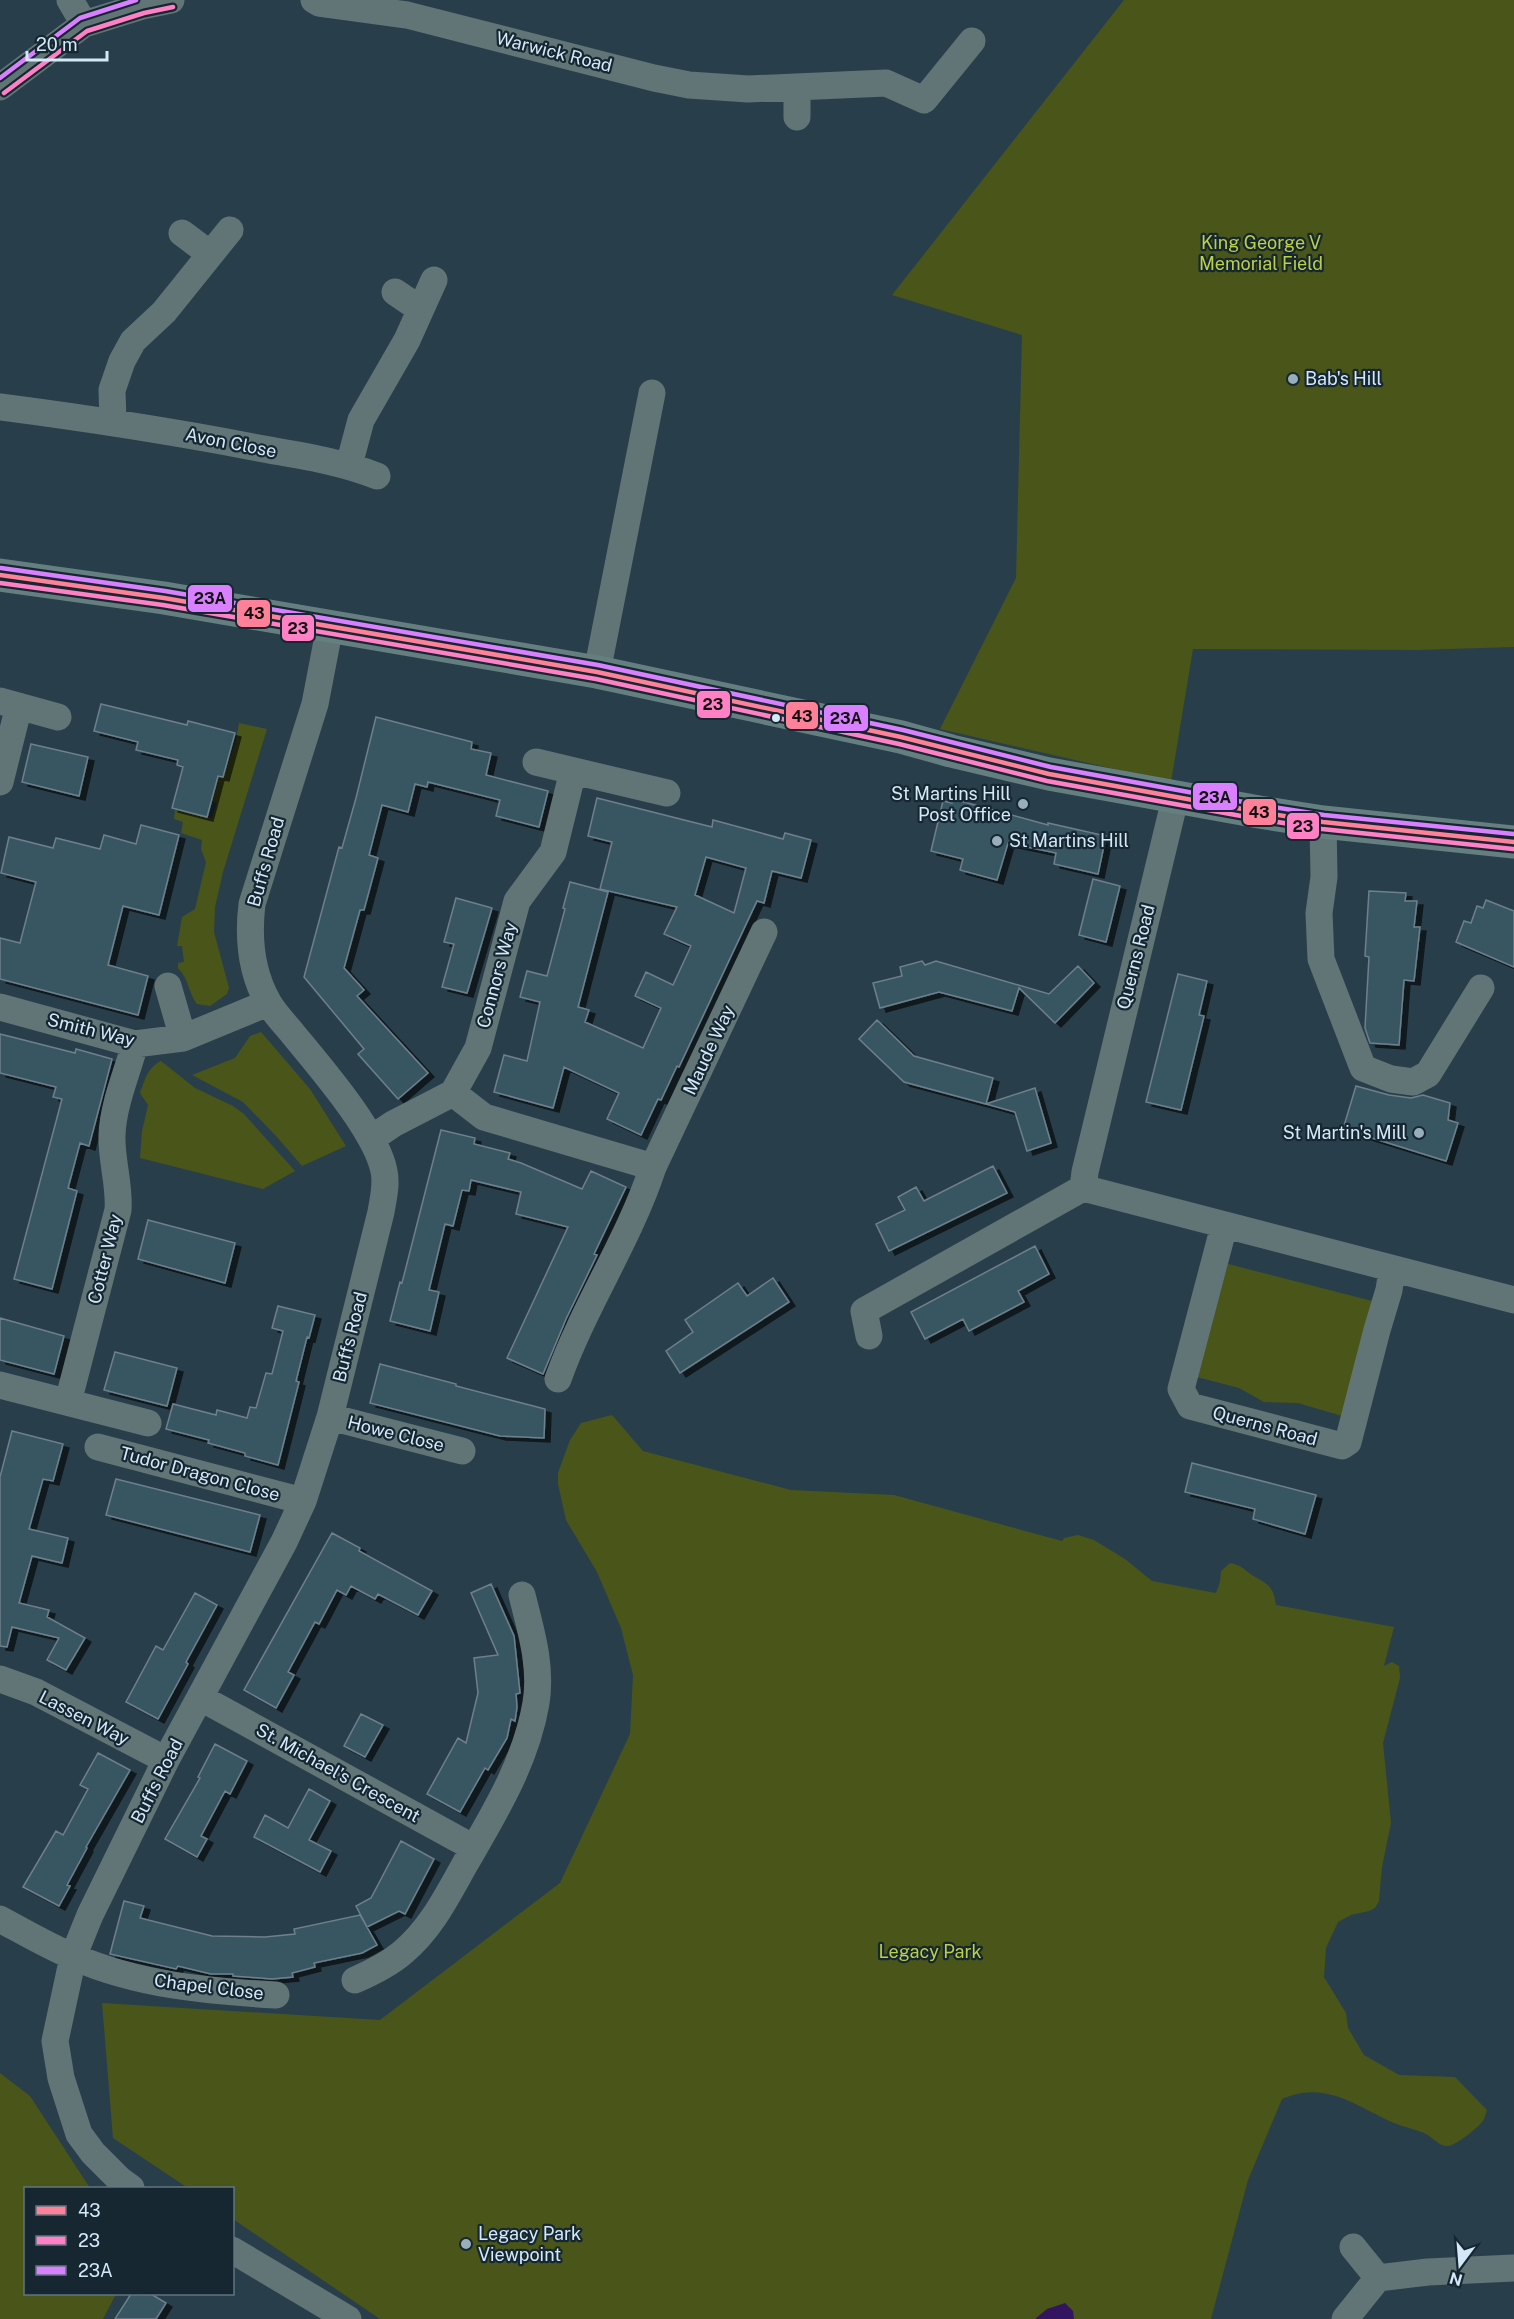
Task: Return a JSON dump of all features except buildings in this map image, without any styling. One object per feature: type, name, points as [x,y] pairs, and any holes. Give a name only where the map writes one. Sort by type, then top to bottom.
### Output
[{"type":"main road","points":[[0,575],[164,598],[597,672],[901,737],[1049,774],[1176,795],[1259,812],[1323,822],[1514,842]]},
{"type":"street","points":[[70,0],[84,24]]},
{"type":"street","points":[[0,87],[84,24],[142,6],[171,0]]},
{"type":"street","name":"Warwick Road","points":[[314,0],[319,3],[407,15],[689,85],[748,89],[886,83],[924,100],[972,41]]},
{"type":"street","points":[[797,88],[797,117]]},
{"type":"street","points":[[113,422],[112,390],[122,361],[133,341],[164,312],[230,230]]},
{"type":"street","points":[[182,233],[210,254]]},
{"type":"street","points":[[349,465],[361,420],[407,340],[434,280]]},
{"type":"street","points":[[395,292],[420,309]]},
{"type":"street","points":[[597,672],[652,393]]},
{"type":"street","name":"Avon Close","points":[[0,407],[113,422],[349,465],[377,476]]},
{"type":"street","name":"Buffs Road","points":[[130,2187],[93,2153],[79,2134],[61,2078],[55,2041],[73,1957],[90,1915],[166,1760],[284,1542],[303,1502],[330,1417],[385,1190],[384,1171],[371,1139],[349,1105],[268,1003],[255,973],[251,938],[252,904],[315,704],[330,626]]},
{"type":"street","points":[[0,782],[9,704],[58,717]]},
{"type":"street","points":[[536,762],[667,793]]},
{"type":"street","name":"Connors Way","points":[[453,1093],[478,1048],[517,901],[553,852],[573,771]]},
{"type":"street","name":"Querns Road","points":[[1083,1188],[1118,1028],[1176,795]]},
{"type":"street","points":[[1323,822],[1324,877],[1319,913],[1321,959],[1362,1068],[1391,1079],[1413,1082],[1428,1074],[1481,988]]},
{"type":"street","name":"Maude Way","points":[[558,1379],[573,1339],[643,1197],[654,1167],[764,932]]},
{"type":"street","points":[[168,986],[183,1038]]},
{"type":"street","name":"Smith Way","points":[[0,1007],[135,1044],[183,1038],[268,1003]]},
{"type":"street","name":"Cotter Way","points":[[68,1402],[118,1210],[119,1198],[112,1162],[112,1133],[135,1044]]},
{"type":"street","points":[[371,1139],[393,1124],[453,1093],[484,1117],[654,1167]]},
{"type":"street","points":[[869,1335],[864,1311],[1083,1188],[1514,1300]]},
{"type":"street","name":"Querns Road","points":[[1224,1226],[1181,1389],[1190,1406],[1320,1441],[1342,1446],[1348,1442],[1389,1290],[1392,1270]]},
{"type":"street","points":[[0,1385],[148,1423]]},
{"type":"street","name":"Howe Close","points":[[330,1417],[462,1451]]},
{"type":"street","name":"Tudor Dragon Close","points":[[98,1447],[303,1502]]},
{"type":"street","points":[[355,1980],[401,1954],[423,1932],[437,1913],[508,1789],[525,1745],[536,1703],[538,1672],[535,1646],[522,1595]]},
{"type":"street","name":"Lassen Way","points":[[0,1679],[36,1692],[166,1760]]},
{"type":"street","name":"St. Michael's Crescent","points":[[201,1698],[474,1848]]},
{"type":"street","name":"Chapel Close","points":[[0,1919],[73,1957],[115,1972],[173,1986],[220,1992],[276,1995]]},
{"type":"street","points":[[1353,2247],[1378,2278]]},
{"type":"street","points":[[234,2251],[348,2319]]},
{"type":"street","points":[[1345,2319],[1378,2278],[1428,2272],[1514,2268]]},
{"type":"green space","name":"King George V Memorial Field","points":[[1124,0],[1514,0],[1514,647],[1417,650],[1193,649],[1171,782],[940,729],[1016,578],[1022,335],[892,295]]},
{"type":"green space","points":[[239,723],[267,729],[223,872],[215,907],[214,932],[229,988],[227,994],[210,1006],[197,1004],[178,968],[178,963],[184,962],[182,946],[177,946],[182,917],[195,909],[206,862],[201,849],[202,840],[181,833],[183,822],[174,819],[175,810],[212,818],[217,803],[213,801],[219,777],[224,777]]},
{"type":"green space","points":[[261,1032],[310,1089],[346,1146],[302,1166],[243,1102],[192,1075],[235,1058],[250,1036]]},
{"type":"green space","points":[[161,1061],[195,1088],[233,1106],[244,1114],[295,1171],[263,1189],[140,1158],[142,1131],[148,1105],[140,1093],[150,1071]]},
{"type":"green space","points":[[1228,1264],[1376,1302],[1342,1416],[1298,1403],[1264,1402],[1239,1388],[1197,1377]]},
{"type":"green space","name":"Legacy Park","points":[[612,1415],[643,1451],[791,1490],[894,1495],[1062,1541],[1064,1538],[1078,1535],[1094,1540],[1125,1559],[1152,1581],[1216,1593],[1221,1571],[1230,1563],[1234,1564],[1265,1583],[1273,1593],[1276,1605],[1394,1627],[1384,1666],[1392,1662],[1399,1666],[1400,1678],[1383,1743],[1391,1823],[1382,1867],[1379,1901],[1375,1908],[1351,1915],[1338,1922],[1326,1948],[1324,1977],[1346,2013],[1348,2028],[1364,2055],[1399,2075],[1455,2077],[1487,2110],[1482,2122],[1462,2139],[1445,2146],[1424,2133],[1394,2123],[1340,2098],[1313,2092],[1282,2099],[1248,2180],[1211,2319],[380,2319],[234,2220],[234,2187],[186,2187],[113,2138],[102,2003],[380,2020],[560,1883],[630,1734],[633,1675],[621,1628],[597,1572],[566,1520],[558,1484],[558,1473],[570,1440],[581,1423]]},
{"type":"green space","points":[[0,2073],[30,2096],[89,2187],[24,2187],[24,2295],[115,2295],[103,2319],[0,2319]]},
{"type":"shaded area","points":[[1065,2303],[1073,2311],[1074,2319],[1035,2319],[1047,2309]]},
{"type":"transit line","name":"23A","points":[[0,78],[80,18],[136,0]]},
{"type":"transit line","name":"23","points":[[4,93],[87,31],[144,13],[173,7]]},
{"type":"transit line","name":"23A","points":[[1,568],[165,591],[598,665],[903,730],[1051,767],[1260,805],[1324,815],[1514,834]]},
{"type":"transit line","name":"43","points":[[0,575],[164,598],[597,672],[901,737],[1049,774],[1259,812],[1323,822],[1514,842]]},
{"type":"transit line","name":"23","points":[[0,583],[163,605],[596,679],[899,744],[1047,781],[1258,819],[1322,829],[1513,849]]},
{"type":"place","name":"Bab's Hill","points":[[1293,379]]},
{"type":"place","name":"St Martins Hill Post Office","points":[[1023,804]]},
{"type":"place","name":"St Martins Hill","points":[[997,841]]},
{"type":"place","name":"St Martin's Mill","points":[[1419,1133]]},
{"type":"place","name":"Legacy Park Viewpoint","points":[[466,2244]]}]
